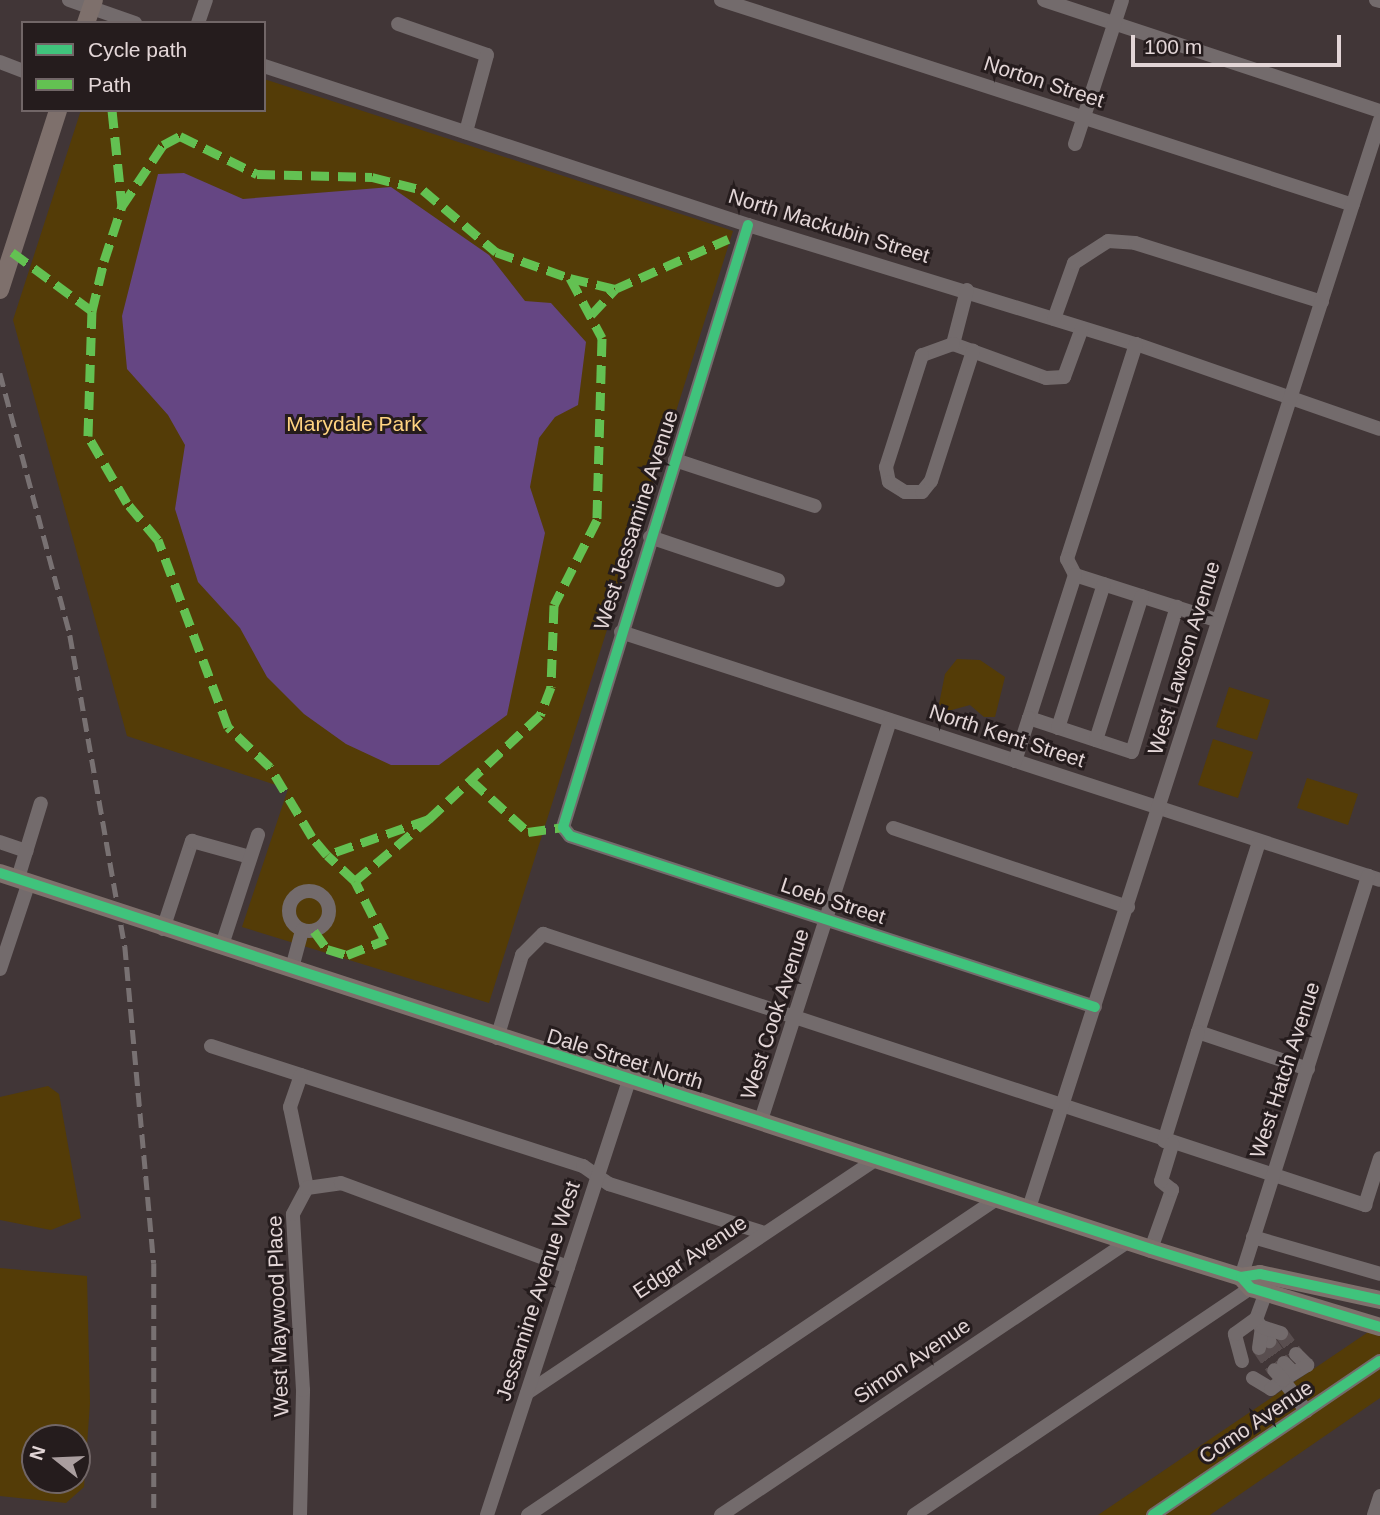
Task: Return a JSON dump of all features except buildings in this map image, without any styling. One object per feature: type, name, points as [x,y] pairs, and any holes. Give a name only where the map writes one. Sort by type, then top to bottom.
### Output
[{"type":"main road","points":[[0,290],[57,112]]},
{"type":"main road","name":"Dale Street North","points":[[0,873],[629,1081],[1029,1208],[1252,1286],[1380,1327]]},
{"type":"main road","points":[[1252,1286],[1260,1274],[1380,1300]]},
{"type":"street","points":[[69,0],[90,10],[128,21]]},
{"type":"street","points":[[199,21],[206,0]]},
{"type":"street","name":"Norton Street","points":[[722,0],[1353,205]]},
{"type":"street","points":[[1044,0],[1380,111]]},
{"type":"street","points":[[1075,144],[1122,0]]},
{"type":"street","points":[[398,24],[487,55],[466,132]]},
{"type":"street","points":[[0,62],[21,70]]},
{"type":"street","name":"North Mackubin Street","points":[[266,67],[748,225],[1136,344],[1380,429]]},
{"type":"street","name":"West Lawson Avenue","points":[[1029,1208],[1160,807],[1216,620],[1292,397],[1380,120]]},
{"type":"street","name":"West Jessamine Avenue","points":[[563,827],[748,225]]},
{"type":"street","points":[[1054,319],[1073,263],[1108,241],[1135,243],[1322,302]]},
{"type":"street","points":[[953,344],[967,290]]},
{"type":"street","points":[[973,351],[931,481],[922,492],[905,492],[889,482],[886,467],[922,355],[953,344],[1057,380],[1082,328]]},
{"type":"street","points":[[1015,761],[1075,575],[1068,546],[1136,344]]},
{"type":"street","points":[[675,460],[815,506]]},
{"type":"street","points":[[650,537],[778,580]]},
{"type":"street","points":[[1075,575],[1216,620]]},
{"type":"street","points":[[1058,728],[1104,584]]},
{"type":"street","points":[[1096,740],[1142,596]]},
{"type":"street","points":[[1029,718],[1132,752],[1177,607]]},
{"type":"street","name":"North Kent Street","points":[[621,632],[1374,878]]},
{"type":"street","name":"West Cook Avenue","points":[[761,1121],[890,720]]},
{"type":"street","points":[[0,969],[23,880],[26,851],[41,803]]},
{"type":"street","name":"Loeb Street","points":[[563,827],[570,835],[1095,1007]]},
{"type":"street","points":[[893,828],[1128,907]]},
{"type":"street","points":[[222,945],[258,835]]},
{"type":"street","points":[[163,929],[192,841],[250,857]]},
{"type":"street","points":[[0,842],[26,851]]},
{"type":"street","points":[[1151,1250],[1172,1190],[1161,1181],[1168,1142],[1198,1032],[1259,842]]},
{"type":"street","name":"West Hatch Avenue","points":[[1242,1361],[1235,1334],[1259,1323],[1252,1286],[1253,1237],[1374,878]]},
{"type":"street","points":[[292,968],[302,930]]},
{"type":"street","points":[[497,1038],[522,955],[543,934],[1273,1177],[1365,1205],[1380,1158]]},
{"type":"street","points":[[1198,1032],[1308,1069]]},
{"type":"street","points":[[211,1046],[583,1166],[598,1177],[764,1233]]},
{"type":"street","points":[[301,1076],[290,1107],[307,1188],[341,1183],[568,1266]]},
{"type":"street","name":"Jessamine Avenue West","points":[[487,1515],[629,1081]]},
{"type":"street","name":"Edgar Avenue","points":[[527,1393],[877,1158]]},
{"type":"street","name":"West Maywood Place","points":[[300,1515],[303,1390],[293,1214],[307,1188]]},
{"type":"street","points":[[528,1515],[998,1198]]},
{"type":"street","points":[[1253,1237],[1380,1275]]},
{"type":"street","name":"Simon Avenue","points":[[720,1515],[1128,1242]]},
{"type":"street","points":[[1349,1292],[1353,1266]]},
{"type":"street","points":[[914,1515],[1252,1286]]},
{"type":"street","points":[[1259,1323],[1269,1340]]},
{"type":"street","name":"Como Avenue","points":[[1153,1515],[1380,1361]]},
{"type":"street","points":[[1253,1378],[1270,1389],[1287,1368],[1306,1411]]},
{"type":"street","points":[[1374,1515],[1380,1496]]},
{"type":"green space","name":"Marydale Park","points":[[266,80],[733,231],[489,1003],[242,927],[288,789],[127,736],[13,320],[80,112],[266,112]]},
{"type":"green space","points":[[957,659],[980,660],[1005,677],[995,717],[984,717],[970,705],[948,711],[939,704],[945,674]]},
{"type":"green space","points":[[1229,687],[1270,700],[1257,740],[1216,727]]},
{"type":"green space","points":[[1213,739],[1253,752],[1238,798],[1198,785]]},
{"type":"green space","points":[[1307,778],[1358,794],[1348,825],[1297,808]]},
{"type":"green space","points":[[48,1086],[59,1094],[81,1218],[51,1230],[0,1220],[0,1097]]},
{"type":"green space","points":[[0,1268],[87,1276],[88,1424],[21,1424],[21,1494],[76,1494],[66,1503],[0,1496]]},
{"type":"green space","points":[[1380,1324],[1380,1398],[1210,1515],[1098,1515]]},
{"type":"shaded area","points":[[184,173],[243,199],[391,187],[489,255],[525,301],[551,303],[586,342],[578,405],[555,417],[539,438],[530,487],[545,533],[507,715],[439,765],[391,765],[346,744],[304,714],[267,677],[240,628],[198,582],[175,509],[185,445],[168,415],[127,369],[122,316],[158,174]]},
{"type":"tunnel","points":[[1281,1333],[1296,1354]]},
{"type":"tunnel","points":[[1269,1341],[1284,1363]]},
{"type":"tunnel","points":[[1259,1348],[1274,1370]]},
{"type":"railway","points":[[0,373],[70,635],[125,946],[154,1263],[154,1515]]},
{"type":"marked path","points":[[112,112],[122,206]]},
{"type":"marked path","points":[[314,931],[327,949],[347,955],[385,940],[355,881],[327,855],[312,837],[270,767],[228,727],[158,540],[127,503],[88,436],[92,311],[104,261],[122,206],[163,145],[180,136],[257,174],[372,177],[423,190],[496,252],[570,278],[602,338],[597,520],[554,605],[551,687],[540,715],[429,819],[327,855]]},
{"type":"marked path","points":[[570,278],[615,289],[728,239]]},
{"type":"marked path","points":[[12,252],[92,311]]},
{"type":"marked path","points":[[591,315],[615,289]]},
{"type":"marked path","points":[[471,780],[528,832],[563,827]]},
{"type":"marked path","points":[[355,881],[429,819]]},
{"type":"cycle path","points":[[748,225],[563,827],[570,836],[1095,1007]]},
{"type":"cycle path","points":[[0,873],[1241,1277],[1260,1274],[1380,1300]]},
{"type":"cycle path","points":[[1241,1277],[1251,1288],[1380,1327]]},
{"type":"cycle path","points":[[1153,1515],[1380,1361]]}]
